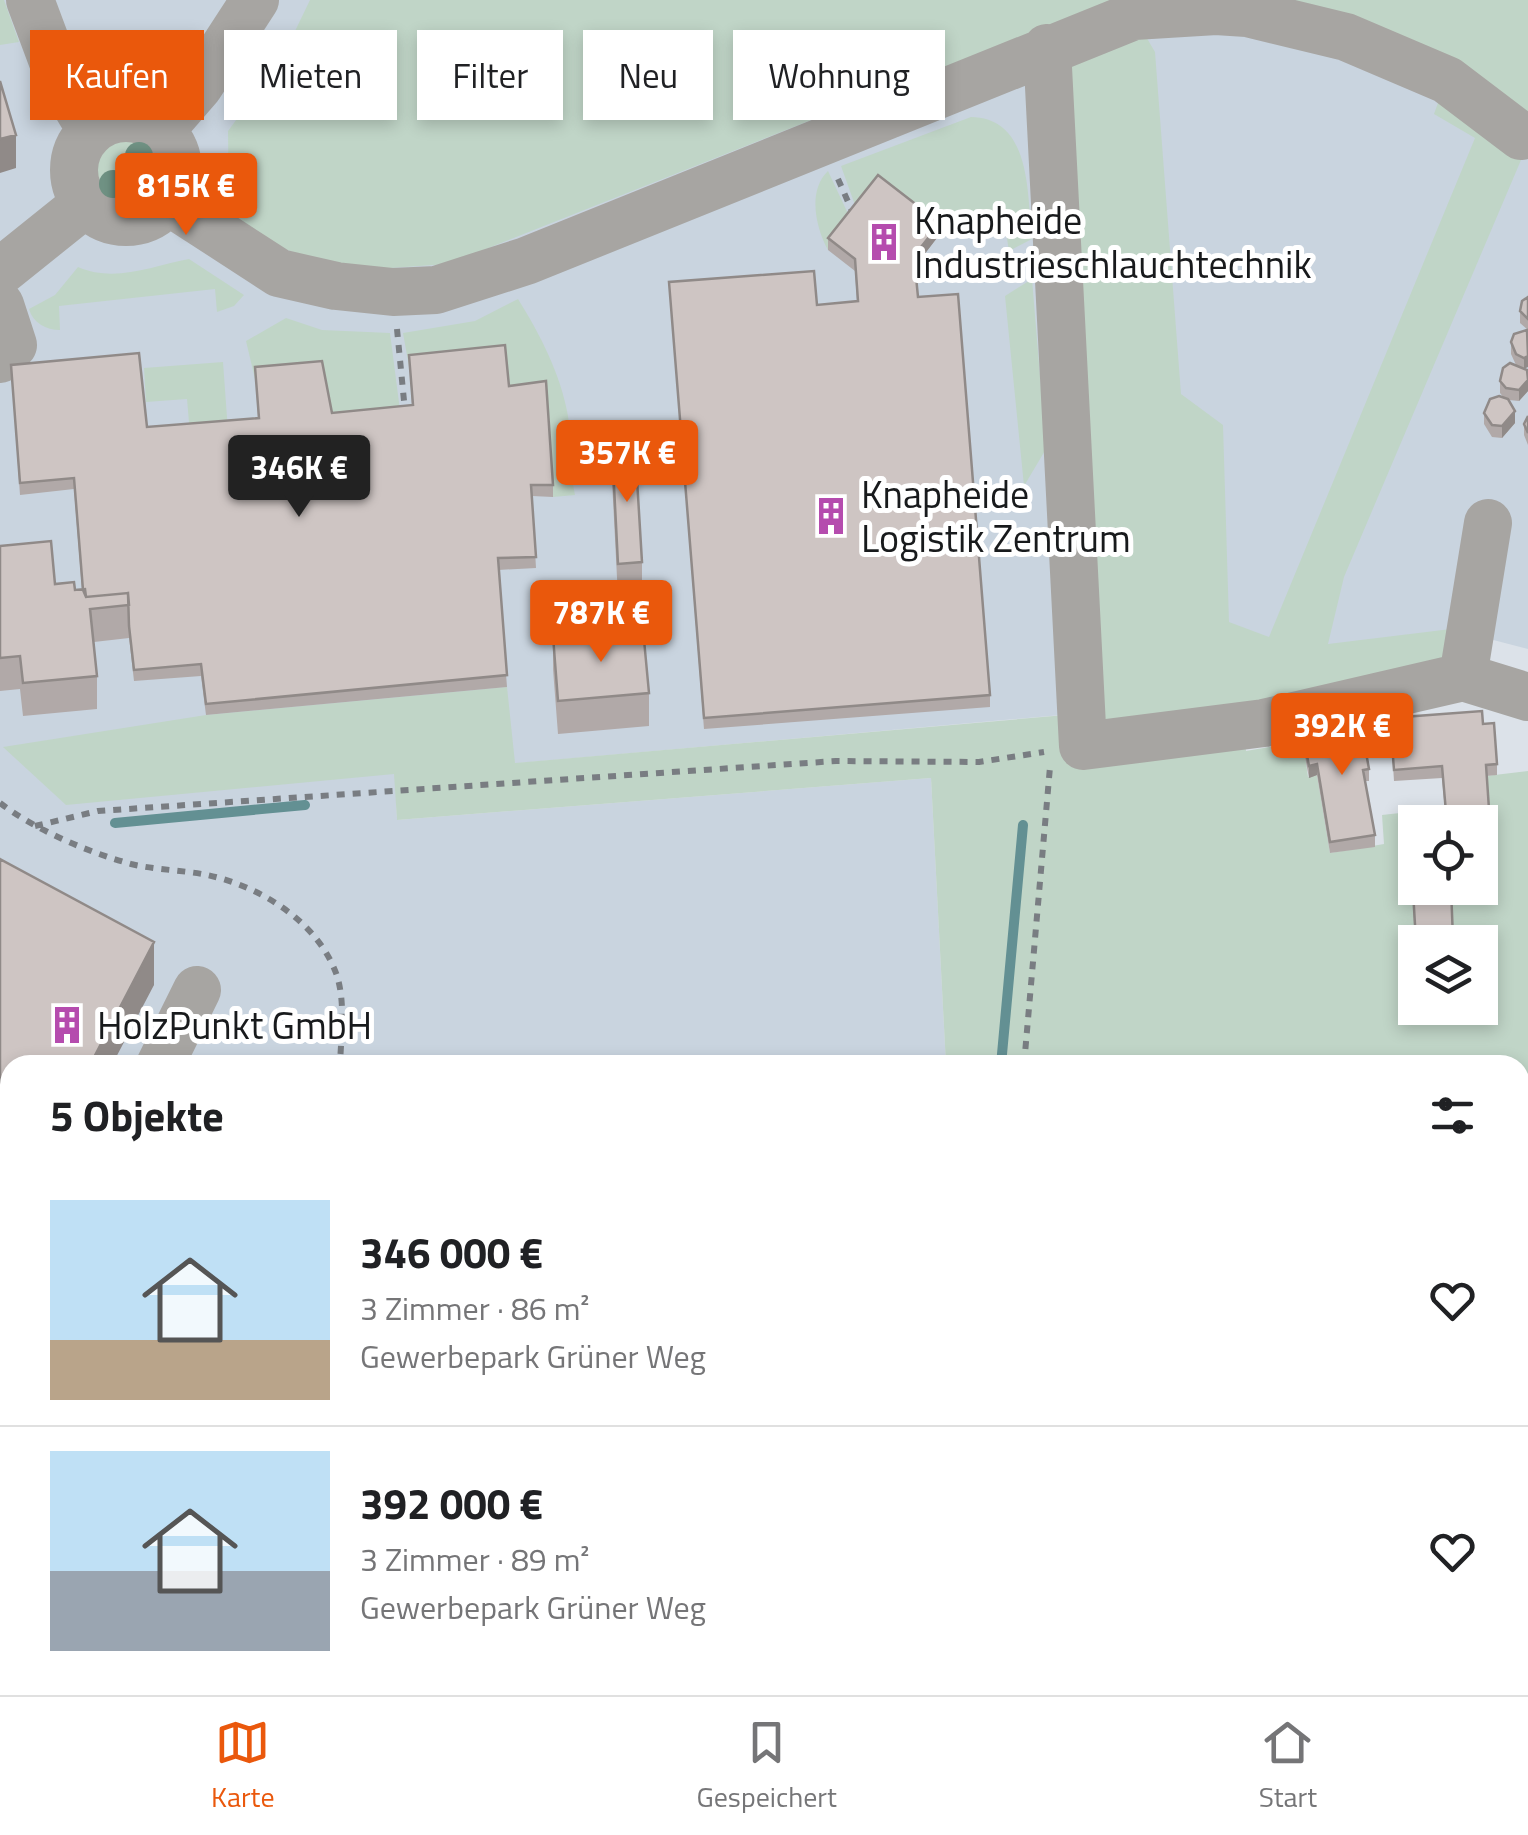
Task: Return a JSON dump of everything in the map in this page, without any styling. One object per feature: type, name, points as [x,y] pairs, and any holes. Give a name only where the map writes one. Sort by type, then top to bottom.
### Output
[{"type":"street","points":[[30,0],[58,74],[91,130]]},
{"type":"street","points":[[160,131],[200,86],[255,0]]},
{"type":"street","points":[[168,201],[279,273],[336,286],[393,292],[436,290],[526,261],[1046,48],[1134,16],[1216,10],[1280,20],[1346,37],[1447,80],[1521,136]]},
{"type":"street","points":[[1046,48],[1083,746],[1264,723],[1463,677],[1528,696]]},
{"type":"street","points":[[129,118],[160,131],[170,143],[178,172],[168,201],[157,212],[128,222],[98,214],[86,204],[74,172],[76,154],[91,130],[129,118]]},
{"type":"street","points":[[0,272],[86,204]]},
{"type":"street","points":[[0,305],[13,345],[0,359]]},
{"type":"street","points":[[1463,677],[1488,523]]},
{"type":"street","points":[[165,1055],[197,990]]},
{"type":"path","points":[[393,292],[406,418]]},
{"type":"path","points":[[35,826],[117,810],[836,761],[978,762],[1052,751],[1025,1055]]},
{"type":"path","points":[[0,803],[35,826],[132,864],[209,875],[265,892],[306,930],[336,973],[342,1018],[340,1055]]},
{"type":"shaded area","points":[[0,0],[1528,0],[1528,649],[1451,629],[1242,699],[395,774],[397,820],[931,778],[945,1055],[0,1055]]},
{"type":"green space","points":[[0,0],[4,0],[19,42],[0,45]]},
{"type":"green space","points":[[310,0],[1134,0],[1106,3],[945,67],[945,30],[733,30],[733,120],[811,120],[448,264],[348,271],[273,245],[229,219],[228,131],[236,120],[397,120],[397,30],[296,30]]},
{"type":"green space","points":[[1263,0],[1528,0],[1528,122],[1455,88],[1521,160],[1344,577],[1328,644],[1451,629],[1445,680],[1243,709],[1246,751],[1303,741],[1308,777],[1317,775],[1330,853],[1384,844],[1382,815],[1398,813],[1398,905],[1498,905],[1498,805],[1470,805],[1486,776],[1528,771],[1528,1055],[945,1055],[931,778],[397,820],[394,774],[66,805],[3,747],[206,715],[507,687],[515,763],[1100,712],[1047,48],[1134,16],[1155,52],[1181,394],[1223,425],[1229,622],[1269,637],[1475,138],[1434,114],[1446,81]]},
{"type":"green space","points":[[971,117],[991,121],[1006,130],[1016,144],[1027,181],[1032,239],[1009,251],[1004,220],[950,223],[940,234],[855,205],[841,166]]},
{"type":"green space","points":[[127,139],[149,148],[158,170],[149,192],[127,201],[105,192],[96,170],[105,148]]},
{"type":"green space","points":[[828,171],[851,220],[828,250],[817,221],[816,199],[821,179]]},
{"type":"green space","points":[[189,259],[244,295],[234,306],[217,312],[215,289],[59,306],[60,330],[41,325],[29,309],[55,295],[78,267],[120,273]]},
{"type":"green space","points":[[1032,279],[1046,449],[1024,486],[1005,296]]},
{"type":"green space","points":[[518,299],[542,341],[560,385],[568,416],[575,495],[553,497],[546,393],[409,366],[403,333],[475,321]]},
{"type":"green space","points":[[286,318],[322,330],[390,333],[401,418],[332,425],[322,373],[255,379],[246,341]]},
{"type":"green space","points":[[223,362],[228,431],[190,434],[187,399],[146,402],[144,368]]},
{"type":"building","points":[[0,81],[16,135],[0,139]]},
{"type":"building","name":"Knapheide Logistik Zentrum","points":[[878,175],[940,223],[914,256],[918,297],[958,294],[990,695],[704,718],[669,282],[814,271],[817,305],[858,301],[855,259],[828,238]]},
{"type":"building","points":[[1528,297],[1528,319],[1520,311],[1522,301]]},
{"type":"building","points":[[1527,330],[1528,356],[1524,358],[1516,354],[1511,342],[1514,334]]},
{"type":"building","points":[[505,345],[509,386],[546,381],[553,485],[531,485],[536,557],[498,558],[507,675],[206,704],[201,664],[134,670],[128,593],[86,597],[74,478],[20,483],[11,365],[139,353],[147,427],[259,418],[255,367],[322,361],[332,413],[413,405],[409,355]]},
{"type":"building","points":[[1510,363],[1527,370],[1528,380],[1519,390],[1506,388],[1500,381],[1503,368]]},
{"type":"building","points":[[1490,399],[1508,399],[1515,411],[1502,426],[1492,425],[1484,413]]},
{"type":"building","points":[[635,446],[642,562],[618,564],[612,447]]},
{"type":"building","points":[[51,541],[55,584],[74,582],[75,590],[85,589],[86,597],[128,593],[129,605],[90,609],[97,676],[23,683],[20,656],[0,658],[0,546]]},
{"type":"building","points":[[643,629],[649,693],[558,701],[553,636]]},
{"type":"building","points":[[1482,711],[1483,724],[1494,723],[1497,764],[1486,765],[1489,805],[1445,805],[1442,766],[1394,770],[1390,718]]},
{"type":"building","points":[[1360,719],[1369,769],[1363,770],[1375,835],[1330,842],[1317,764],[1309,766],[1302,729]]},
{"type":"building","name":"HolzPunkt GmbH","points":[[0,859],[154,942],[95,1055],[0,1055]]},
{"type":"building","points":[[1414,905],[1452,905],[1452,925],[1415,925]]},
{"type":"waterway","points":[[115,823],[305,805]]},
{"type":"waterway","points":[[1002,1055],[1023,825]]},
{"type":"place","name":"Knapheide Industrieschlauchtechnik","points":[[884,242]]},
{"type":"place","name":"Knapheide Logistik Zentrum","points":[[831,516]]},
{"type":"place","name":"HolzPunkt GmbH","points":[[67,1025]]}]
